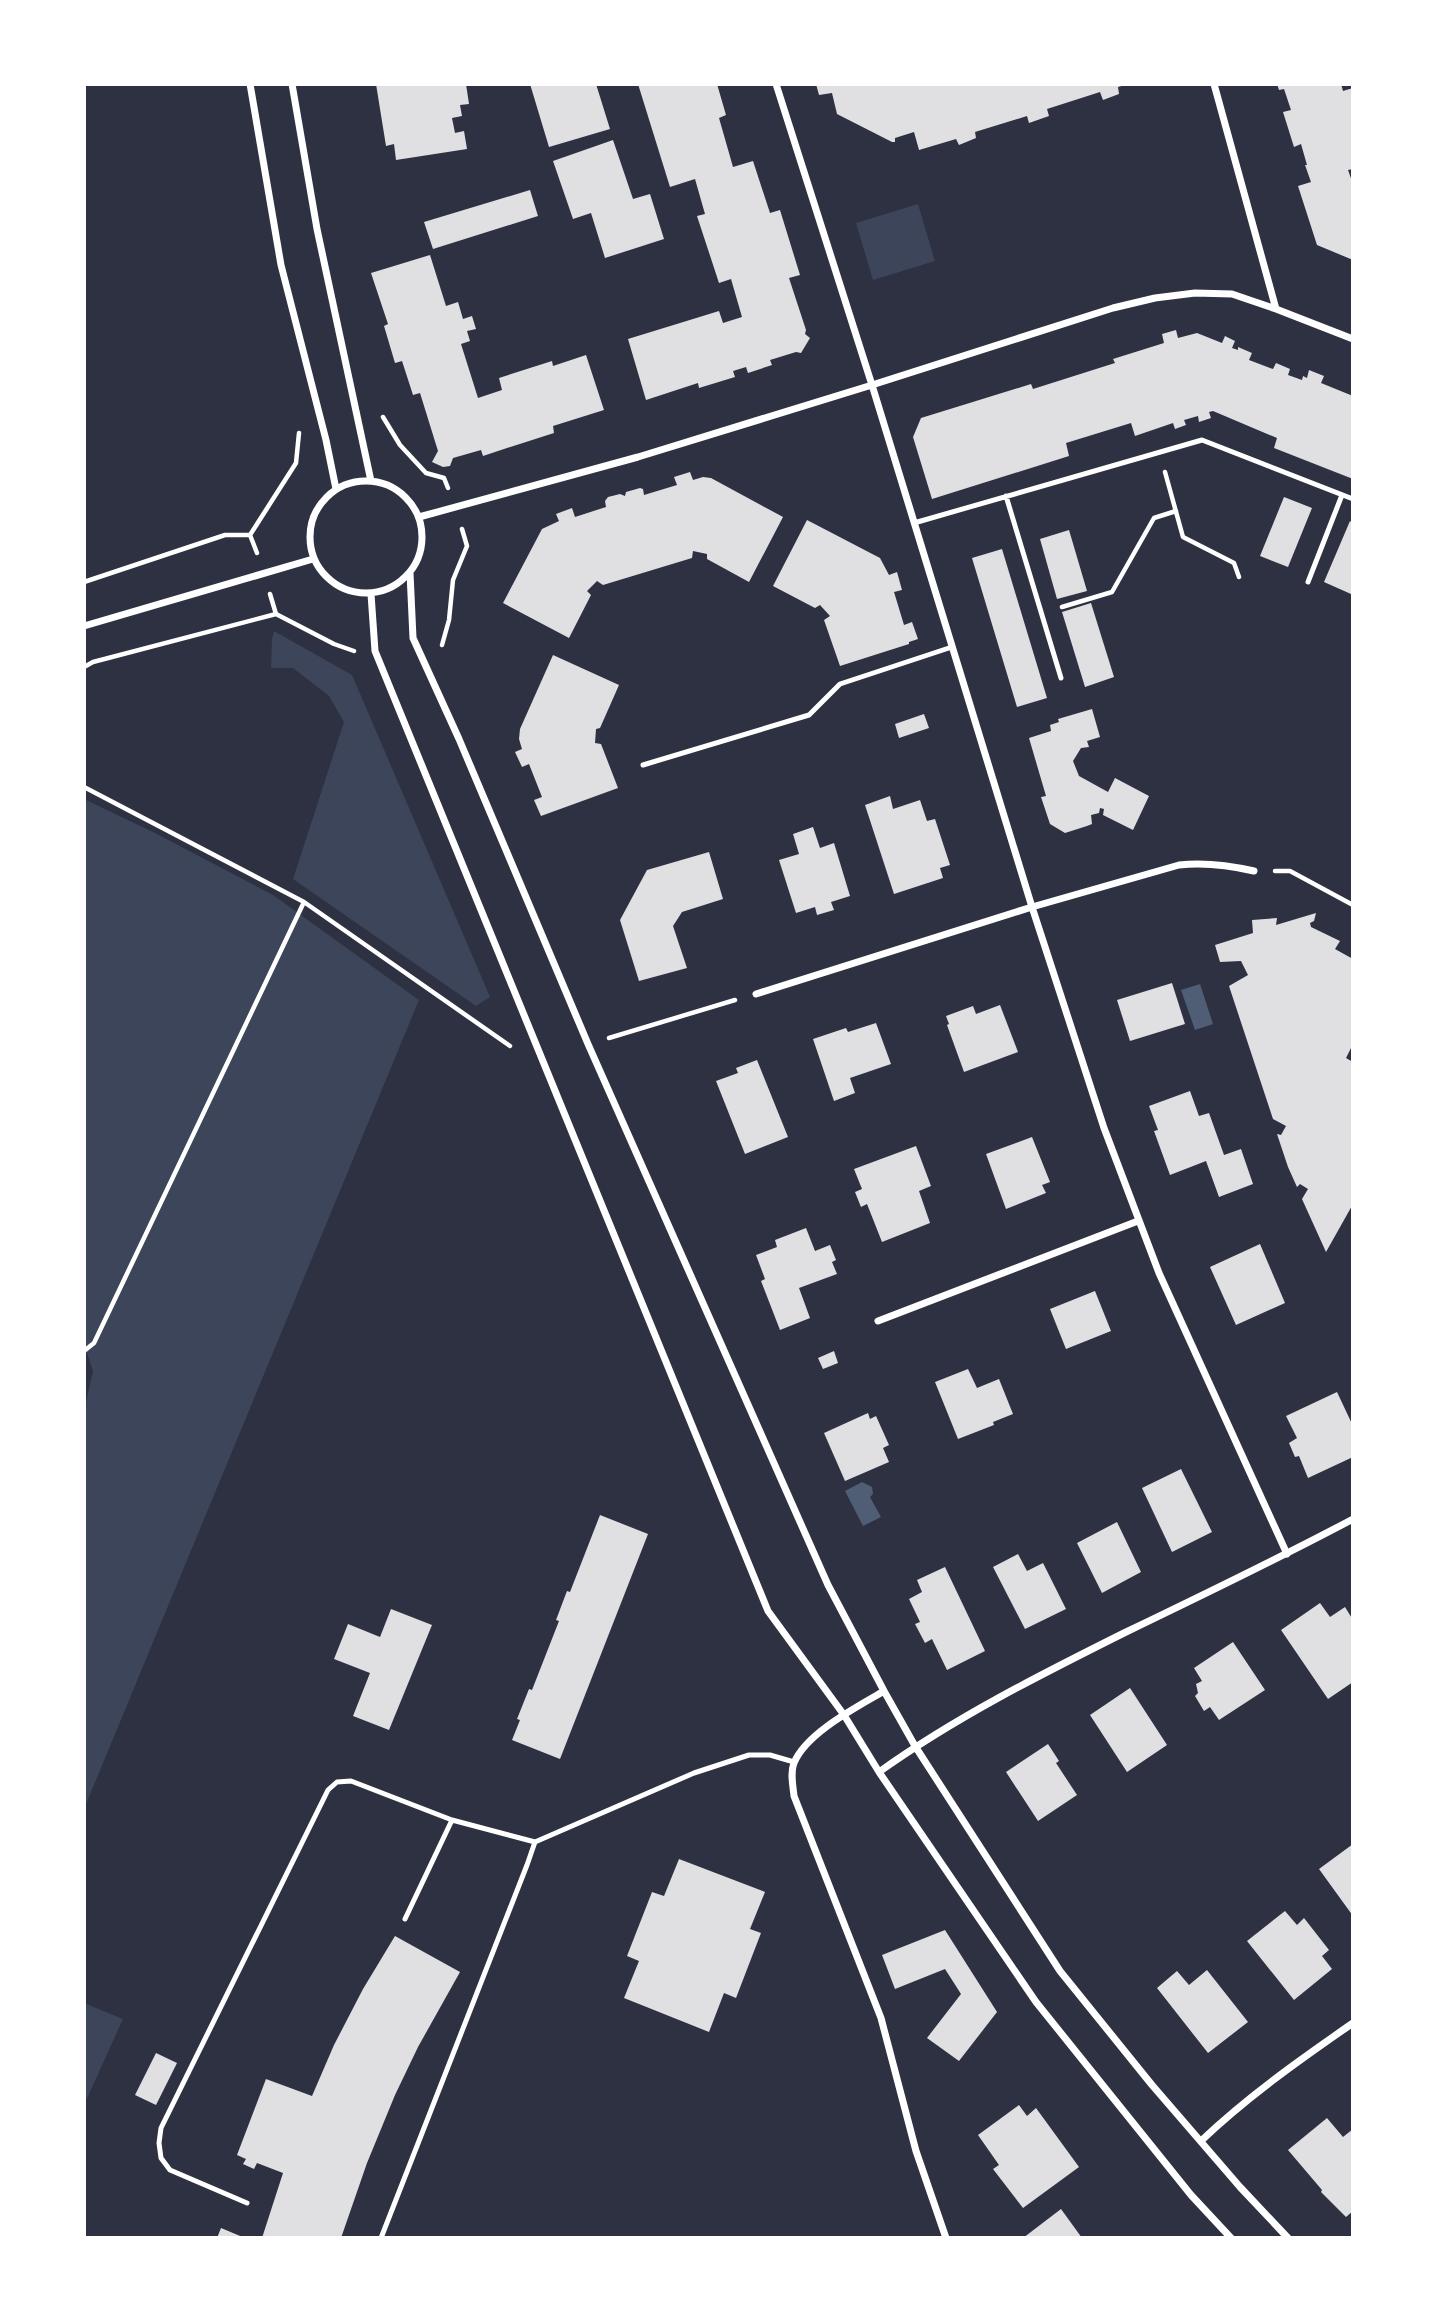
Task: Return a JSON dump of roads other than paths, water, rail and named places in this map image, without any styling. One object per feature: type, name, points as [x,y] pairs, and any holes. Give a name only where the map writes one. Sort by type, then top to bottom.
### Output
[{"type":"street","points":[[250,84],[281,265],[336,489]]},
{"type":"street","points":[[292,84],[317,229],[371,481]]},
{"type":"street","points":[[776,84],[872,385],[1032,907],[1104,1128],[1168,1295],[1287,1554]]},
{"type":"street","points":[[1214,84],[1276,309]]},
{"type":"street","points":[[419,517],[638,457],[1113,308],[1155,298],[1195,293],[1232,294],[1353,339]]},
{"type":"street","points":[[371,481],[391,486],[408,499],[419,517],[422,536],[419,555],[410,573],[393,587],[371,594],[347,591],[327,578],[313,559],[309,539],[312,520],[321,502],[336,489],[353,482],[371,481]]},
{"type":"street","points":[[84,626],[313,559]]},
{"type":"street","points":[[410,573],[413,638],[588,1044],[828,1585],[915,1746],[1060,1971],[1201,2141],[1288,2238]]},
{"type":"street","points":[[371,594],[375,651],[768,1611],[844,1715],[879,1772],[1036,2002],[1191,2195],[1231,2238]]},
{"type":"street","points":[[756,994],[1179,864],[1203,862],[1254,871]]},
{"type":"street","points":[[878,1321],[1138,1221]]},
{"type":"street","points":[[879,1772],[915,1746],[1026,1683],[1353,1519]]},
{"type":"street","points":[[884,1691],[844,1715],[810,1742],[794,1762],[794,1796],[881,2018],[916,2151],[946,2238]]},
{"type":"street","points":[[1201,2141],[1216,2126],[1353,2023]]},
{"type":"lane","points":[[914,523],[1202,440],[1353,499]]},
{"type":"lane","points":[[1308,582],[1342,495]]},
{"type":"lane","points":[[1006,496],[1060,678]]},
{"type":"lane","points":[[643,765],[809,715],[840,684],[952,647]]},
{"type":"lane","points":[[247,2203],[170,2170],[161,2158],[161,2128],[328,1790],[337,1782],[351,1781],[452,1820],[535,1842],[694,1773],[749,1755],[770,1755],[794,1762]]},
{"type":"lane","points":[[405,1919],[452,1820]]},
{"type":"lane","points":[[381,2238],[535,1842]]}]
